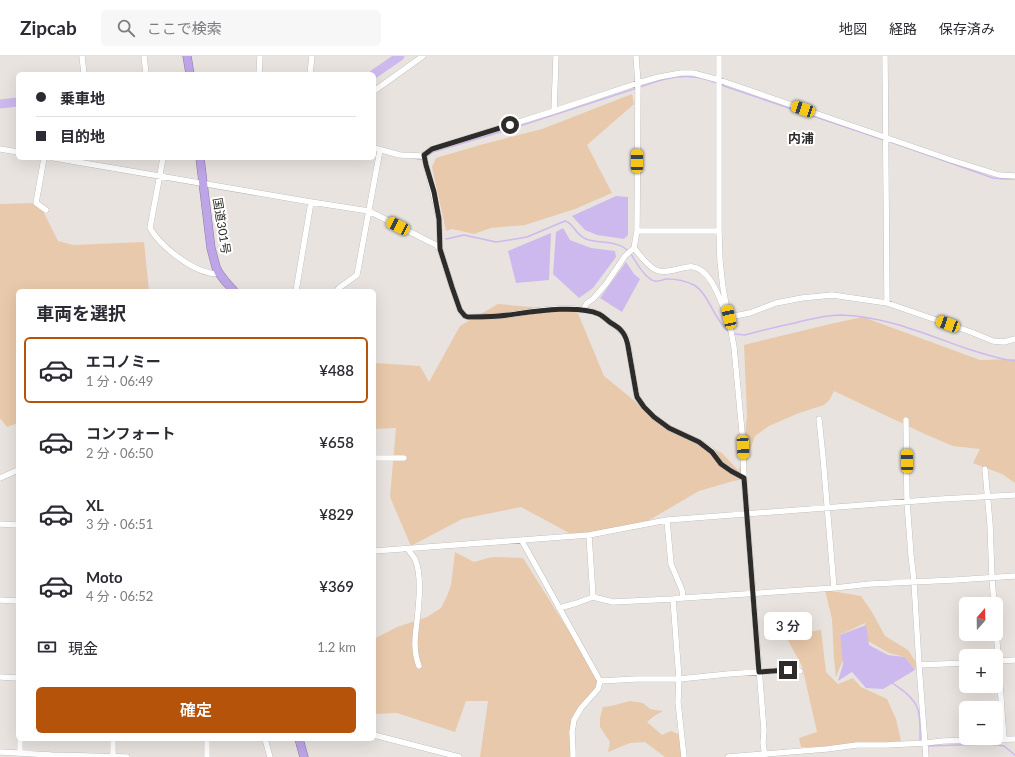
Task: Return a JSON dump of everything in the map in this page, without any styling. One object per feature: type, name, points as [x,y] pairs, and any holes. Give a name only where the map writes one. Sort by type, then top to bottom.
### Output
[{"type":"highway","points":[[187,56],[190,72]]},
{"type":"highway","name":"国道301号","points":[[200,160],[211,248],[216,267],[232,289]]},
{"type":"highway","points":[[300,741],[304,757]]},
{"type":"street","points":[[82,56],[84,72]]},
{"type":"street","points":[[144,56],[146,72]]},
{"type":"street","points":[[259,72],[260,56]]},
{"type":"street","points":[[310,72],[312,56]]},
{"type":"street","points":[[376,90],[423,56]]},
{"type":"street","points":[[554,111],[556,56]]},
{"type":"street","points":[[583,310],[587,303],[593,299],[606,284],[625,256],[634,248],[637,231],[638,83],[636,56]]},
{"type":"street","points":[[719,56],[720,261],[723,288],[734,347],[765,755]]},
{"type":"street","points":[[885,56],[887,302]]},
{"type":"street","points":[[376,149],[400,155],[422,156],[432,149],[638,83],[681,73],[694,73],[719,80],[886,140],[999,175],[1015,176]]},
{"type":"street","points":[[0,149],[16,152]]},
{"type":"street","points":[[338,289],[357,275],[380,150]]},
{"type":"street","points":[[424,155],[434,192],[439,219],[440,249],[460,310],[467,317],[507,315],[531,311],[565,309],[583,310],[598,314],[623,332],[627,339],[637,397],[644,407],[654,417],[669,428],[699,442],[712,452],[721,464],[744,478]]},
{"type":"street","points":[[44,160],[36,203],[46,210]]},
{"type":"street","points":[[66,160],[369,211],[436,245],[440,249]]},
{"type":"street","points":[[163,160],[150,228],[152,232],[181,260],[211,274],[220,273]]},
{"type":"street","points":[[296,289],[310,202]]},
{"type":"street","points":[[637,231],[719,231]]},
{"type":"street","points":[[634,248],[654,270],[664,272],[693,267],[701,270],[714,286],[729,317]]},
{"type":"street","points":[[729,317],[750,313],[776,303],[816,296],[832,295],[887,302],[964,329],[993,341],[1004,342],[1015,339]]},
{"type":"street","points":[[819,419],[834,588]]},
{"type":"street","points":[[906,420],[907,502],[914,582],[923,744],[926,757]]},
{"type":"street","points":[[376,458],[404,458]]},
{"type":"street","points":[[985,469],[990,524],[993,597]]},
{"type":"street","points":[[0,477],[16,471]]},
{"type":"street","points":[[376,551],[588,535],[667,520],[1015,494]]},
{"type":"street","points":[[667,520],[671,564],[682,590],[682,598]]},
{"type":"street","points":[[0,524],[16,525]]},
{"type":"street","points":[[588,535],[593,597]]},
{"type":"street","points":[[522,541],[600,681],[598,689],[581,708],[574,720],[572,727],[572,757]]},
{"type":"street","points":[[408,549],[415,560],[419,578],[419,607],[414,650],[416,661],[419,666]]},
{"type":"street","points":[[559,608],[593,597],[612,602],[673,599],[834,588],[870,584],[1015,576]]},
{"type":"street","points":[[673,599],[679,679],[678,702],[684,757]]},
{"type":"street","points":[[0,600],[16,601]]},
{"type":"street","points":[[1003,661],[1015,660]]},
{"type":"street","points":[[919,666],[959,663]]},
{"type":"street","points":[[600,681],[636,678],[679,679],[788,670],[800,671]]},
{"type":"street","points":[[0,677],[16,678]]},
{"type":"street","points":[[1000,693],[1004,740]]},
{"type":"street","points":[[376,736],[459,757]]},
{"type":"street","points":[[728,757],[765,755],[857,745],[923,744],[943,741],[1015,739]]},
{"type":"street","points":[[20,741],[20,753]]},
{"type":"street","points":[[113,741],[113,756]]},
{"type":"street","points":[[207,741],[207,757]]},
{"type":"street","points":[[266,741],[270,757]]},
{"type":"street","points":[[0,752],[127,757]]},
{"type":"shaded area","points":[[632,94],[634,104],[587,145],[612,193],[575,209],[525,225],[491,228],[474,234],[452,229],[446,231],[432,167],[436,158],[542,129]]},
{"type":"shaded area","points":[[616,196],[628,197],[628,235],[624,239],[597,235],[585,230],[572,216]]},
{"type":"shaded area","points":[[35,203],[41,207],[58,241],[73,245],[144,242],[149,289],[16,289],[16,424],[7,427],[0,418],[0,204]]},
{"type":"shaded area","points":[[563,228],[570,240],[591,248],[615,251],[616,257],[593,288],[579,298],[553,274],[556,232]]},
{"type":"shaded area","points":[[551,233],[549,280],[516,283],[508,251]]},
{"type":"shaded area","points":[[626,262],[634,274],[640,279],[622,312],[600,298]]},
{"type":"shaded area","points":[[498,304],[577,311],[604,376],[658,420],[722,453],[739,471],[747,416],[744,345],[863,317],[980,360],[1015,359],[1015,483],[1002,474],[973,463],[980,449],[953,446],[834,391],[830,399],[824,405],[799,413],[769,426],[755,436],[740,480],[699,491],[634,529],[571,534],[521,507],[462,519],[411,546],[390,497],[396,428],[376,429],[376,363],[420,366],[429,382],[460,326]]},
{"type":"shaded area","points":[[455,552],[474,562],[495,557],[523,558],[600,681],[574,720],[572,757],[480,757],[488,701],[466,701],[455,732],[397,713],[376,714],[376,638],[397,627],[427,617],[441,608],[451,585]]},
{"type":"shaded area","points":[[825,590],[861,596],[872,612],[885,636],[908,650],[917,664],[915,670],[905,657],[889,653],[868,641],[865,623],[840,635],[843,660],[836,677],[832,619]]},
{"type":"shaded area","points":[[866,625],[869,645],[888,655],[905,657],[915,670],[883,689],[866,688],[852,672],[838,681],[843,664],[840,635]]},
{"type":"shaded area","points":[[821,630],[826,672],[838,684],[853,678],[861,687],[887,699],[896,719],[901,741],[801,747],[799,738],[817,732],[802,666],[785,635]]},
{"type":"shaded area","points":[[630,701],[643,703],[650,709],[663,711],[647,722],[662,735],[671,731],[682,736],[683,757],[665,757],[645,742],[630,743],[608,752],[610,742],[600,727],[600,718],[603,707]]},
{"type":"waterway","points":[[376,73],[400,56]]},
{"type":"waterway","points":[[640,87],[659,81],[680,77],[700,78],[718,83]]},
{"type":"waterway","points":[[721,85],[884,140]]},
{"type":"waterway","points":[[426,157],[433,152],[637,88]]},
{"type":"waterway","points":[[0,104],[16,102]]},
{"type":"waterway","points":[[888,141],[993,178],[1015,179]]},
{"type":"waterway","points":[[413,158],[423,160]]},
{"type":"waterway","points":[[446,239],[464,235],[496,242],[503,241],[527,237],[565,221],[571,224],[579,235],[586,239],[619,245],[628,251]]},
{"type":"waterway","points":[[631,254],[641,270],[652,280],[674,279],[694,285],[704,294],[719,321],[729,332]]},
{"type":"waterway","points":[[734,334],[745,335],[809,319],[828,316],[857,316],[889,322],[983,354],[1015,361]]},
{"type":"waterway","points":[[892,683],[903,690],[917,707],[920,719],[920,742]]},
{"type":"waterway","points":[[927,746],[989,744],[1004,746],[1015,755]]},
{"type":"district","name":"内浦","points":[[801,138]]},
{"type":"route","points":[[510,125],[432,149],[424,155],[434,192],[439,219],[440,249],[460,310],[465,316],[468,317],[507,315],[531,311],[565,309],[583,310],[598,314],[623,332],[627,339],[637,397],[644,407],[654,417],[669,428],[699,442],[712,452],[721,464],[744,478],[759,672],[788,670]]}]
